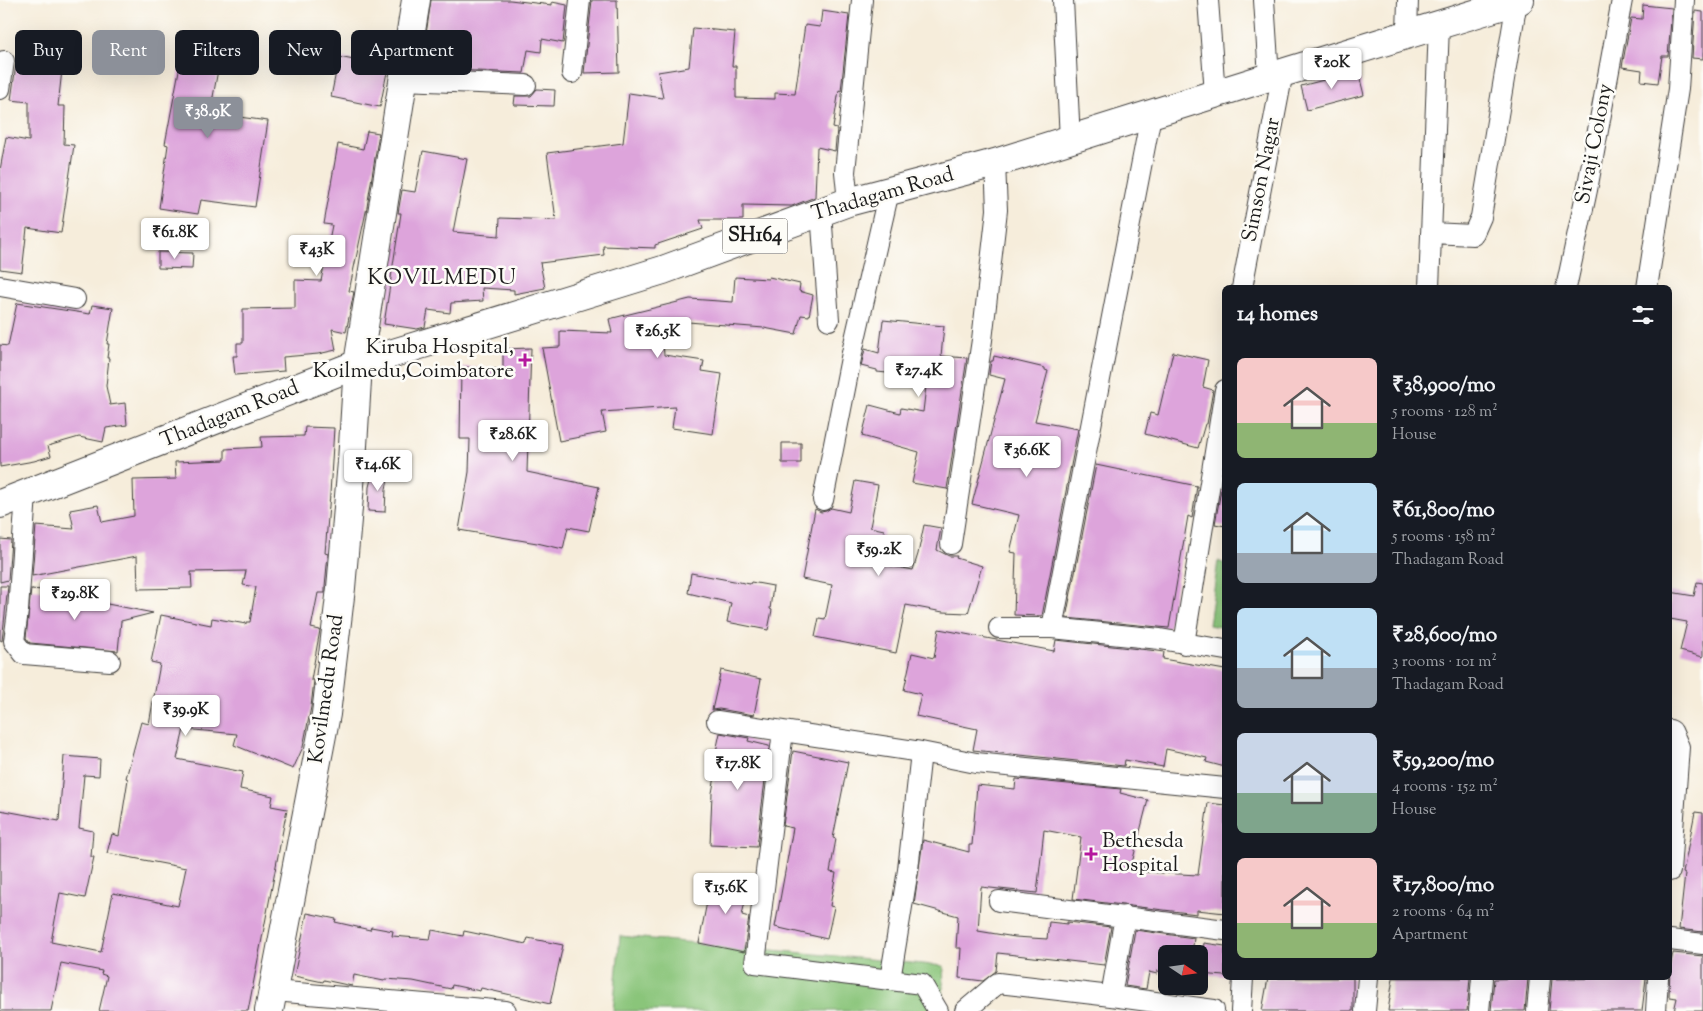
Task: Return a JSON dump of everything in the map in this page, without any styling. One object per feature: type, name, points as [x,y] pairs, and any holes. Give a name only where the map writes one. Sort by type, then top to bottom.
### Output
[{"type":"main road","name":"Kovilmedu Road","points":[[272,1001],[326,714],[352,462],[358,364],[416,0]]},
{"type":"main road","name":"Thadagam Road","points":[[0,504],[358,364],[663,270],[848,202],[995,163],[1518,0]]},
{"type":"street","points":[[572,73],[580,0]]},
{"type":"street","points":[[848,202],[845,172],[862,0]]},
{"type":"street","points":[[1063,0],[1070,140]]},
{"type":"street","points":[[1208,0],[1215,94]]},
{"type":"street","name":"Simson Nagar","points":[[1242,285],[1276,75],[1264,0]]},
{"type":"street","points":[[1408,0],[1408,34]]},
{"type":"street","points":[[1431,233],[1473,236],[1480,217],[1518,0]]},
{"type":"street","name":"Sivaji Colony","points":[[1567,285],[1587,190],[1622,0]]},
{"type":"street","points":[[1647,285],[1678,89],[1684,0]]},
{"type":"street","points":[[1429,285],[1439,25]]},
{"type":"street","points":[[0,89],[4,61]]},
{"type":"street","points":[[402,80],[526,85]]},
{"type":"street","points":[[1052,628],[1151,115]]},
{"type":"street","points":[[951,544],[982,340],[997,210],[995,163]]},
{"type":"street","points":[[823,500],[853,348],[889,191]]},
{"type":"street","points":[[821,212],[829,320]]},
{"type":"street","points":[[0,286],[74,299]]},
{"type":"street","points":[[1184,644],[1222,409]]},
{"type":"street","points":[[26,494],[18,611],[14,641],[24,654],[110,661]]},
{"type":"street","points":[[999,628],[1052,628],[1160,639],[1222,650]]},
{"type":"street","points":[[717,721],[920,752],[976,763],[1222,788]]},
{"type":"street","points":[[783,730],[755,963],[922,984],[938,1011]]},
{"type":"street","points":[[1672,731],[1679,747],[1672,843]]},
{"type":"street","points":[[890,980],[908,870],[920,752]]},
{"type":"street","points":[[999,901],[1222,930]]},
{"type":"street","points":[[1111,996],[1124,916]]},
{"type":"street","points":[[1672,940],[1703,944]]},
{"type":"street","points":[[1241,1011],[1243,980]]},
{"type":"street","points":[[1365,1011],[1368,980]]},
{"type":"street","points":[[1479,1011],[1482,980]]},
{"type":"street","points":[[1537,1011],[1540,980]]},
{"type":"street","points":[[1656,1011],[1658,980]]},
{"type":"street","points":[[965,1011],[998,983],[1214,1010]]},
{"type":"street","points":[[272,1001],[506,1011]]},
{"type":"green space","points":[[1218,561],[1222,563],[1222,627],[1209,625]]},
{"type":"green space","points":[[620,936],[944,966],[942,1011],[613,1011]]},
{"type":"building","points":[[431,0],[510,0],[552,5],[552,2],[567,5],[563,43],[542,39],[541,52],[528,50],[524,73],[472,71],[472,30],[427,30]]},
{"type":"building","points":[[592,0],[617,0],[619,72],[584,73]]},
{"type":"building","points":[[1643,5],[1672,8],[1668,56],[1662,56],[1658,83],[1641,81],[1642,70],[1622,67],[1631,18],[1642,19]]},
{"type":"building","points":[[822,11],[849,15],[841,91],[839,90],[833,128],[837,129],[835,151],[817,147],[815,197],[792,206],[743,205],[743,220],[700,220],[703,229],[655,245],[655,248],[603,246],[604,255],[540,263],[545,288],[514,294],[514,290],[482,288],[483,301],[451,303],[450,313],[428,310],[425,327],[417,329],[384,324],[401,213],[398,213],[402,190],[415,192],[423,151],[467,159],[453,232],[499,236],[500,218],[556,220],[547,153],[623,143],[629,93],[663,98],[658,72],[689,67],[693,28],[735,32],[732,66],[736,66],[736,98],[775,99],[775,93],[795,94],[805,25],[820,27]]},
{"type":"building","points":[[1695,11],[1703,12],[1703,59],[1692,58]]},
{"type":"building","points":[[341,57],[351,59],[351,75],[386,75],[380,107],[331,97],[335,75],[341,75]]},
{"type":"building","points":[[1358,71],[1364,95],[1307,110],[1301,86]]},
{"type":"building","points":[[15,72],[15,75],[61,75],[58,106],[65,106],[64,144],[74,145],[61,233],[27,228],[22,272],[0,269],[0,170],[6,137],[29,141],[29,102],[11,100]]},
{"type":"building","points":[[178,75],[217,75],[210,113],[268,121],[255,207],[201,200],[198,214],[159,208],[168,145],[165,144]]},
{"type":"building","points":[[537,89],[555,90],[554,106],[514,105],[515,96],[531,96]]},
{"type":"building","points":[[367,131],[379,133],[367,207],[349,291],[354,292],[346,332],[332,329],[336,350],[318,354],[283,357],[284,371],[235,375],[233,356],[237,356],[237,343],[243,343],[243,309],[295,308],[295,280],[321,281],[332,225],[324,224],[338,144],[363,149]]},
{"type":"building","points":[[158,252],[193,253],[192,269],[158,268]]},
{"type":"building","points":[[735,277],[768,279],[769,277],[800,284],[799,291],[813,295],[809,316],[801,315],[796,334],[764,328],[688,322],[662,329],[664,355],[704,361],[702,371],[722,374],[713,434],[672,428],[675,407],[602,412],[606,432],[559,441],[542,348],[560,347],[560,331],[612,333],[609,319],[690,299],[733,302]]},
{"type":"building","points":[[17,303],[90,314],[92,305],[113,308],[107,344],[109,344],[107,358],[109,358],[106,386],[110,405],[125,403],[127,425],[106,428],[103,442],[79,437],[48,446],[51,456],[0,467],[0,345],[8,346]]},
{"type":"building","points":[[883,320],[944,326],[941,356],[967,358],[947,489],[912,483],[919,452],[862,436],[870,405],[900,413],[901,408],[923,412],[927,377],[877,372],[877,370],[861,366],[865,349],[879,353]]},
{"type":"building","points":[[531,348],[527,472],[599,487],[589,531],[568,527],[563,549],[459,530],[469,472],[470,439],[460,439],[461,367],[503,369],[503,349]]},
{"type":"building","points":[[1173,352],[1208,360],[1203,387],[1213,390],[1207,424],[1205,424],[1198,448],[1145,434],[1150,413],[1158,415]]},
{"type":"building","points":[[994,356],[1045,368],[1048,371],[1035,421],[1078,429],[1042,616],[1014,615],[1016,553],[1010,552],[1019,515],[972,504],[1005,379],[989,375],[991,361],[993,361]]},
{"type":"building","points":[[305,427],[334,428],[325,553],[328,554],[325,593],[318,593],[311,628],[320,630],[311,680],[314,680],[311,707],[303,747],[293,769],[234,745],[237,734],[184,729],[177,759],[243,772],[240,789],[273,796],[271,806],[287,809],[248,1011],[99,1011],[107,976],[101,974],[102,971],[61,963],[51,1011],[0,1011],[0,810],[59,821],[64,756],[100,759],[99,776],[84,775],[79,828],[93,831],[91,857],[94,857],[85,898],[60,893],[51,942],[101,952],[113,893],[178,906],[186,868],[107,853],[112,834],[119,836],[128,779],[126,778],[141,722],[149,724],[160,664],[151,662],[161,615],[211,625],[212,618],[246,624],[246,622],[250,622],[256,587],[243,585],[246,571],[191,572],[192,588],[138,589],[137,556],[32,576],[36,526],[74,529],[70,510],[98,505],[102,522],[134,516],[133,480],[176,479],[175,462],[225,460],[225,449],[262,447],[261,437],[304,436]]},
{"type":"building","points":[[782,443],[801,443],[801,463],[782,463]]},
{"type":"building","points":[[1096,465],[1197,486],[1192,518],[1188,516],[1169,628],[1066,618]]},
{"type":"building","points":[[373,471],[389,475],[385,512],[368,511],[369,487]]},
{"type":"building","points":[[855,481],[878,485],[870,527],[884,530],[877,563],[913,570],[924,525],[941,528],[937,550],[949,556],[957,556],[956,558],[982,566],[968,613],[943,612],[906,605],[896,653],[815,637],[819,618],[825,619],[832,585],[802,579],[815,509],[821,512],[831,508],[849,512]]},
{"type":"building","points":[[1221,490],[1222,525],[1215,524]]},
{"type":"building","points":[[0,539],[11,540],[8,580],[0,582]]},
{"type":"building","points":[[691,573],[750,584],[751,582],[773,586],[770,609],[772,610],[768,630],[727,622],[731,603],[688,593]]},
{"type":"building","points":[[1697,582],[1703,583],[1703,657],[1680,651],[1687,622],[1672,619],[1672,592],[1694,596]]},
{"type":"building","points":[[0,586],[8,586],[2,641],[0,640]]},
{"type":"building","points":[[31,589],[78,593],[77,598],[153,613],[121,621],[118,651],[30,643],[26,638]]},
{"type":"building","points":[[939,629],[1054,651],[1056,640],[1158,651],[1164,652],[1163,659],[1222,669],[1222,766],[1206,762],[1207,758],[1166,749],[1163,767],[1125,760],[1124,766],[973,750],[977,729],[916,716],[921,694],[904,690],[912,653],[934,658]]},
{"type":"building","points":[[721,670],[761,679],[754,715],[719,709],[712,710]]},
{"type":"building","points":[[720,733],[749,738],[748,741],[769,746],[757,847],[710,845],[712,793],[716,771],[712,770]]},
{"type":"building","points":[[793,751],[848,762],[833,838],[836,839],[830,872],[836,873],[830,906],[834,907],[827,939],[775,927],[793,828],[783,826]]},
{"type":"building","points":[[1016,779],[1121,789],[1120,793],[1148,800],[1132,863],[1144,864],[1143,872],[1198,875],[1208,803],[1222,805],[1222,913],[1197,910],[1197,914],[1073,899],[1081,837],[1044,830],[1037,893],[981,887],[978,931],[1015,937],[1047,939],[1049,922],[1111,927],[1104,965],[998,953],[996,971],[983,981],[959,978],[961,948],[956,948],[958,916],[914,904],[923,840],[969,852],[969,845],[972,845],[977,785],[1015,789]]},
{"type":"building","points":[[1695,812],[1703,813],[1703,932],[1679,929],[1685,874],[1683,873]]},
{"type":"building","points":[[712,876],[749,883],[742,915],[749,917],[744,952],[699,943]]},
{"type":"building","points":[[307,913],[336,919],[335,922],[370,930],[371,927],[393,931],[392,936],[430,939],[432,930],[463,936],[464,931],[526,944],[528,938],[563,945],[550,1004],[481,988],[480,991],[452,985],[451,989],[413,981],[385,979],[384,981],[354,975],[352,986],[294,976]]},
{"type":"building","points":[[1135,930],[1194,938],[1193,945],[1158,945],[1158,971],[1157,974],[1149,972],[1146,989],[1125,986]]},
{"type":"building","points":[[1204,943],[1222,946],[1222,976],[1208,975],[1208,945],[1204,945]]},
{"type":"building","points":[[1673,953],[1703,956],[1703,1011],[1674,1011],[1677,998],[1669,997],[1670,980],[1672,980]]},
{"type":"building","points":[[1268,980],[1353,980],[1353,1011],[1262,1011]]},
{"type":"building","points":[[1393,980],[1470,980],[1467,1011],[1388,1011]]},
{"type":"building","points":[[1494,980],[1528,980],[1525,1011],[1491,1011]]},
{"type":"building","points":[[1552,980],[1646,980],[1642,1011],[1549,1011]]},
{"type":"place","name":"Kiruba Hospital, Koilmedu,Coimbatore","points":[[525,360]]},
{"type":"place","name":"Bethesda Hospital","points":[[1091,854]]},
{"type":"district","name":"KOVILMEDU","points":[[442,279]]}]
